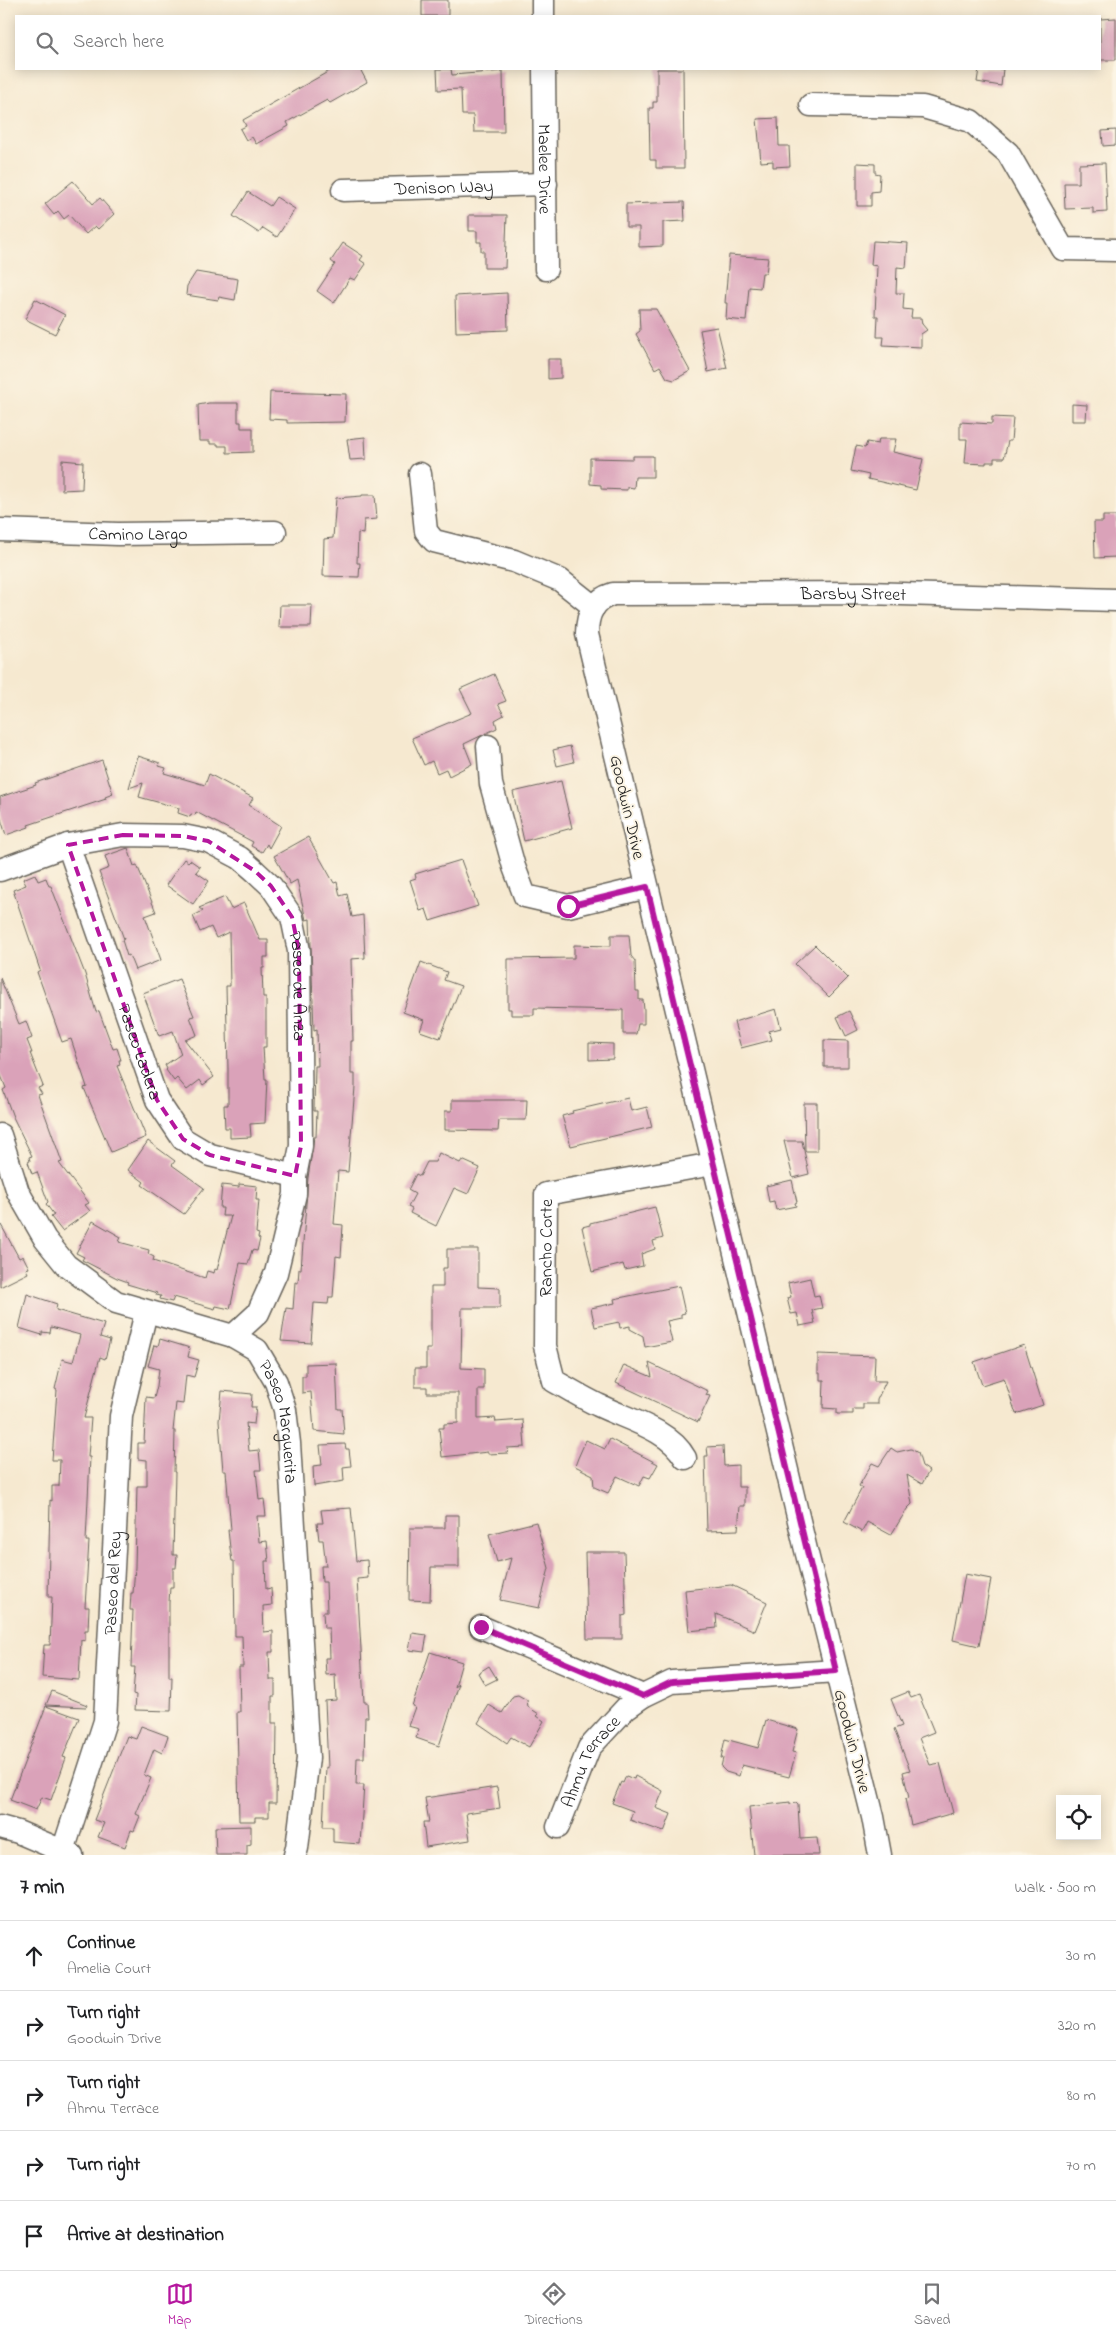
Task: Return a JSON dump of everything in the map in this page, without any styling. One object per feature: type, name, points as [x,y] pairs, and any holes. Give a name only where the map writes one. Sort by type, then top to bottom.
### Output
[{"type":"street","points":[[542,0],[543,15]]},
{"type":"street","name":"Maelee Drive","points":[[544,70],[546,269]]},
{"type":"street","points":[[811,105],[923,107],[971,121],[1008,153],[1063,249],[1116,250]]},
{"type":"street","name":"Denison Way","points":[[343,190],[546,184]]},
{"type":"street","points":[[420,474],[426,531],[434,541],[514,561],[560,580],[594,606]]},
{"type":"street","name":"Camino Largo","points":[[0,530],[118,534],[275,532]]},
{"type":"street","name":"Barsby Street","points":[[594,606],[603,597],[613,594],[866,593],[1116,600]]},
{"type":"street","name":"Goodwin Drive","points":[[594,606],[587,618],[587,634],[713,1164],[873,1817],[880,1855]]},
{"type":"street","points":[[488,746],[491,784],[514,867],[525,896],[568,906],[647,887]]},
{"type":"street","name":"Paseo de Anza","points":[[0,870],[68,845],[123,835],[184,836],[208,841],[240,858],[271,886],[292,917],[299,951],[301,1146],[295,1176],[295,1194],[274,1277],[258,1313],[233,1336]]},
{"type":"street","name":"Paseo Ladera","points":[[68,845],[153,1091],[162,1108],[184,1139],[210,1155],[295,1176]]},
{"type":"street","name":"Paseo Marguerita","points":[[0,1135],[18,1192],[45,1239],[66,1265],[116,1302],[233,1336],[257,1350],[276,1382],[286,1410],[290,1443],[308,1758],[297,1848],[294,1855]]},
{"type":"street","name":"Rancho Corte","points":[[685,1458],[679,1448],[666,1438],[554,1381],[545,1346],[546,1194],[713,1164]]},
{"type":"street","name":"Paseo del Rey","points":[[68,1853],[105,1721],[121,1416],[146,1312]]},
{"type":"street","points":[[481,1627],[643,1696]]},
{"type":"street","name":"Ahmu Terrace","points":[[558,1827],[589,1748],[626,1708],[643,1696],[672,1682],[836,1671]]},
{"type":"street","points":[[0,1827],[18,1832],[68,1853]]},
{"type":"highlighted area","points":[[123,835],[183,836],[208,841],[255,871],[271,886],[292,917],[299,951],[301,1146],[295,1176],[210,1155],[183,1139],[157,1100],[68,845]]},
{"type":"building","points":[[422,0],[448,0],[448,15],[422,15]]},
{"type":"building","points":[[1116,18],[1116,60],[1101,60],[1101,19]]},
{"type":"building","points":[[331,70],[361,70],[367,82],[330,103],[327,100],[287,122],[289,126],[256,144],[252,137],[246,140],[240,129],[246,126],[243,120]]},
{"type":"building","points":[[437,70],[451,70],[452,75],[503,71],[504,132],[474,132],[473,115],[462,115],[461,89],[438,90]]},
{"type":"building","points":[[657,70],[683,70],[684,168],[656,168],[656,160],[650,160],[649,108],[653,108],[653,102],[657,102]]},
{"type":"building","points":[[979,70],[1003,70],[1001,86],[977,82]]},
{"type":"building","points":[[778,118],[779,146],[789,146],[790,166],[773,167],[773,161],[761,162],[757,119]]},
{"type":"building","points":[[1116,130],[1116,145],[1103,146],[1102,131]]},
{"type":"building","points":[[857,163],[875,164],[875,173],[880,174],[879,191],[871,192],[871,206],[857,206]]},
{"type":"building","points":[[1105,163],[1107,212],[1093,213],[1093,208],[1065,209],[1064,183],[1079,183],[1079,164]]},
{"type":"building","points":[[73,181],[93,204],[100,198],[114,214],[98,229],[95,226],[86,234],[69,215],[64,219],[58,211],[54,215],[45,204]]},
{"type":"building","points":[[248,192],[270,206],[276,197],[295,209],[277,237],[263,228],[259,233],[233,216]]},
{"type":"building","points":[[684,202],[685,221],[663,222],[663,246],[639,247],[639,227],[626,227],[626,204]]},
{"type":"building","points":[[469,215],[507,215],[505,268],[484,268],[484,251],[481,251],[481,242],[477,242],[477,231],[469,231]]},
{"type":"building","points":[[873,241],[908,243],[906,268],[897,267],[896,293],[904,293],[903,309],[912,310],[911,318],[921,318],[922,324],[927,330],[921,334],[921,347],[883,345],[884,337],[877,337],[878,316],[875,316],[877,266],[871,265]]},
{"type":"building","points":[[343,243],[363,256],[360,260],[366,264],[355,280],[350,278],[334,303],[317,291],[335,264],[331,261]]},
{"type":"building","points":[[729,255],[768,258],[766,273],[762,273],[760,288],[749,287],[746,321],[726,319],[727,303],[725,303]]},
{"type":"building","points":[[196,272],[238,279],[235,300],[219,297],[218,300],[186,295],[187,286]]},
{"type":"building","points":[[507,293],[508,330],[456,332],[455,296]]},
{"type":"building","points":[[35,299],[65,315],[55,334],[25,319]]},
{"type":"building","points":[[639,309],[656,309],[690,371],[674,380],[667,378],[660,366],[655,369],[636,334],[640,331]]},
{"type":"building","points":[[717,327],[727,368],[708,372],[700,330]]},
{"type":"building","points":[[548,359],[561,359],[561,378],[548,379]]},
{"type":"building","points":[[270,392],[346,394],[345,422],[287,423],[287,420],[269,419]]},
{"type":"building","points":[[238,403],[238,422],[241,422],[241,428],[253,428],[253,452],[227,453],[227,446],[210,444],[210,441],[199,441],[198,405]]},
{"type":"building","points":[[1072,404],[1087,405],[1086,421],[1072,421]]},
{"type":"building","points":[[992,417],[1013,418],[1011,441],[1008,441],[1004,458],[994,458],[994,462],[986,462],[986,464],[965,463],[967,439],[960,439],[960,422],[992,424]]},
{"type":"building","points":[[365,437],[366,459],[350,460],[347,439]]},
{"type":"building","points":[[879,439],[896,439],[893,452],[923,459],[916,490],[868,479],[869,475],[851,471],[856,446],[865,448],[867,442],[878,444]]},
{"type":"building","points":[[633,456],[653,456],[653,477],[635,477],[634,488],[627,487],[627,490],[601,489],[601,485],[590,484],[590,458],[633,459]]},
{"type":"building","points":[[62,460],[83,462],[82,489],[62,490]]},
{"type":"building","points":[[375,495],[377,519],[364,520],[363,534],[358,533],[357,563],[360,563],[359,577],[323,576],[324,539],[333,538],[336,498]]},
{"type":"building","points":[[1103,516],[1116,516],[1116,557],[1095,558],[1094,522],[1103,522]]},
{"type":"building","points":[[280,605],[312,605],[311,627],[279,627]]},
{"type":"building","points":[[494,674],[506,701],[498,704],[504,715],[495,720],[497,728],[464,744],[472,764],[449,776],[446,769],[437,773],[432,761],[424,765],[412,738],[472,713],[460,689]]},
{"type":"building","points":[[570,746],[574,762],[557,766],[553,750]]},
{"type":"building","points":[[138,756],[160,763],[159,766],[166,768],[164,773],[205,785],[209,774],[253,798],[249,805],[281,826],[269,848],[267,844],[262,852],[251,846],[253,842],[196,812],[195,815],[191,814],[190,817],[178,813],[179,808],[139,797],[143,783],[129,788]]},
{"type":"building","points":[[102,760],[113,794],[105,797],[106,799],[28,825],[29,827],[6,835],[0,816],[0,797]]},
{"type":"building","points":[[561,781],[572,828],[524,841],[513,792]]},
{"type":"building","points":[[308,837],[334,883],[337,882],[340,896],[347,894],[352,917],[363,915],[365,958],[351,959],[353,1041],[351,1041],[351,1074],[355,1074],[355,1087],[348,1172],[338,1171],[334,1224],[343,1225],[341,1257],[336,1256],[333,1297],[329,1297],[328,1304],[314,1303],[311,1343],[281,1341],[286,1308],[293,1309],[295,1282],[298,1283],[299,1269],[301,1269],[308,1178],[314,1137],[316,1137],[317,1111],[314,1111],[314,1109],[315,1066],[318,1066],[317,1029],[314,1030],[310,919],[306,920],[297,880],[290,884],[274,856]]},
{"type":"building","points":[[128,848],[134,866],[137,865],[156,912],[145,916],[161,960],[135,970],[129,955],[127,956],[122,940],[124,939],[99,872],[109,868],[105,856]]},
{"type":"building","points":[[184,859],[188,862],[190,860],[200,867],[196,872],[209,881],[193,904],[166,885]]},
{"type":"building","points":[[461,860],[478,906],[430,921],[426,909],[420,911],[410,880],[416,878],[415,874]]},
{"type":"building","points":[[35,874],[38,881],[46,878],[49,886],[51,886],[85,974],[96,1012],[99,1011],[113,1049],[117,1048],[121,1060],[119,1060],[120,1065],[117,1066],[146,1137],[111,1152],[84,1088],[87,1087],[71,1039],[62,1042],[37,972],[40,970],[13,890],[26,885],[23,879]]},
{"type":"building","points":[[225,897],[231,909],[244,903],[260,940],[268,940],[268,957],[264,957],[264,968],[262,968],[263,997],[266,997],[266,1047],[263,1047],[265,1079],[267,1079],[265,1123],[250,1124],[251,1137],[230,1138],[230,1128],[225,1128],[224,1105],[228,1105],[226,986],[230,986],[229,932],[216,938],[211,927],[200,932],[193,916],[203,911],[199,908]]},
{"type":"building","points":[[611,935],[629,935],[631,956],[635,961],[636,991],[639,991],[639,1000],[643,1000],[644,1010],[644,1024],[638,1024],[636,1034],[623,1034],[623,1010],[534,1008],[534,1015],[511,1015],[511,1009],[508,1009],[508,959],[574,958],[574,945],[611,946]]},
{"type":"building","points":[[815,945],[848,978],[829,997],[795,964]]},
{"type":"building","points":[[421,962],[447,972],[444,980],[461,986],[440,1038],[420,1031],[424,1020],[403,1012]]},
{"type":"building","points":[[0,978],[19,1024],[26,1021],[32,1038],[27,1040],[43,1086],[38,1088],[42,1094],[38,1095],[62,1162],[59,1163],[89,1203],[85,1205],[90,1211],[62,1231],[51,1217],[54,1215],[46,1204],[48,1202],[37,1172],[32,1174],[28,1162],[30,1161],[29,1157],[32,1156],[13,1117],[3,1090],[6,1088],[0,1073]]},
{"type":"building","points":[[179,979],[194,1016],[190,1017],[197,1035],[185,1040],[214,1077],[203,1085],[200,1080],[187,1090],[177,1078],[174,1081],[166,1070],[165,1065],[181,1054],[173,1031],[159,1036],[143,993]]},
{"type":"building","points":[[776,1009],[781,1028],[769,1031],[772,1040],[741,1048],[734,1022]]},
{"type":"building","points":[[849,1011],[858,1030],[846,1036],[837,1017]]},
{"type":"building","points":[[824,1040],[848,1041],[848,1067],[824,1067]]},
{"type":"building","points":[[589,1043],[613,1044],[613,1059],[589,1060]]},
{"type":"building","points":[[628,1098],[631,1111],[647,1107],[652,1127],[571,1146],[562,1116],[573,1113],[572,1111]]},
{"type":"building","points":[[452,1100],[527,1100],[526,1120],[499,1120],[498,1131],[445,1130],[445,1111],[452,1111]]},
{"type":"building","points":[[804,1103],[817,1103],[817,1151],[805,1151]]},
{"type":"building","points":[[148,1141],[175,1161],[172,1165],[204,1188],[184,1214],[142,1185],[144,1182],[128,1170]]},
{"type":"building","points":[[784,1141],[802,1141],[809,1174],[793,1178]]},
{"type":"building","points":[[439,1153],[460,1163],[462,1160],[480,1168],[468,1194],[454,1188],[436,1226],[410,1213],[412,1209],[408,1207],[415,1194],[408,1190],[416,1174],[420,1176],[427,1162],[435,1162]]},
{"type":"building","points":[[792,1180],[797,1202],[795,1203],[796,1206],[776,1210],[774,1201],[769,1202],[766,1186]]},
{"type":"building","points":[[239,1184],[257,1186],[256,1200],[259,1200],[256,1233],[259,1234],[258,1238],[260,1239],[257,1251],[252,1250],[248,1264],[240,1263],[230,1309],[216,1306],[215,1309],[174,1297],[172,1302],[160,1299],[161,1296],[156,1295],[157,1293],[127,1284],[128,1282],[82,1260],[84,1257],[76,1253],[93,1221],[121,1237],[119,1242],[149,1250],[148,1254],[154,1257],[153,1261],[205,1278],[207,1271],[214,1273],[215,1269],[217,1270],[231,1216],[222,1216],[223,1208],[220,1208],[222,1185],[239,1187]]},
{"type":"building","points":[[655,1207],[663,1238],[653,1241],[655,1249],[641,1254],[643,1266],[625,1270],[623,1264],[592,1272],[582,1227],[590,1225],[590,1223]]},
{"type":"building","points":[[0,1223],[19,1258],[23,1256],[29,1268],[26,1269],[28,1273],[0,1287]]},
{"type":"building","points":[[447,1249],[478,1249],[478,1287],[500,1288],[500,1308],[462,1308],[461,1368],[484,1369],[484,1389],[478,1389],[478,1419],[495,1418],[496,1422],[523,1420],[525,1447],[507,1448],[508,1453],[488,1454],[488,1452],[442,1457],[439,1428],[444,1428],[444,1424],[458,1423],[458,1393],[427,1393],[427,1387],[415,1387],[415,1368],[426,1368],[426,1349],[431,1349],[431,1287],[443,1287],[443,1268],[447,1268]]},
{"type":"building","points":[[810,1278],[814,1296],[819,1295],[822,1308],[812,1310],[815,1323],[800,1326],[797,1313],[791,1314],[787,1298],[791,1297],[788,1283]]},
{"type":"building","points":[[679,1286],[685,1313],[681,1314],[681,1318],[667,1321],[672,1342],[645,1347],[643,1336],[630,1329],[630,1326],[620,1328],[619,1322],[595,1327],[591,1308],[615,1303],[614,1299]]},
{"type":"building","points":[[27,1294],[57,1304],[56,1310],[104,1324],[100,1337],[110,1340],[105,1359],[100,1357],[84,1418],[91,1418],[86,1541],[89,1541],[85,1607],[89,1607],[88,1630],[85,1630],[85,1641],[81,1640],[79,1680],[42,1677],[44,1645],[50,1645],[52,1597],[48,1597],[50,1500],[52,1501],[52,1486],[59,1486],[60,1460],[52,1460],[57,1390],[55,1389],[62,1359],[73,1362],[80,1335],[51,1327],[50,1333],[42,1332],[42,1335],[19,1328]]},
{"type":"building","points":[[160,1339],[190,1348],[188,1357],[199,1360],[194,1377],[186,1375],[183,1404],[176,1403],[173,1431],[175,1431],[175,1472],[173,1555],[177,1555],[176,1568],[173,1568],[173,1587],[170,1587],[169,1603],[169,1677],[172,1677],[171,1711],[135,1710],[136,1695],[133,1694],[135,1667],[131,1667],[133,1610],[130,1610],[135,1567],[137,1486],[147,1486],[147,1460],[138,1459],[138,1443],[144,1443],[146,1397],[154,1398],[157,1386],[159,1369],[148,1366],[154,1345],[158,1346]]},
{"type":"building","points":[[1024,1345],[1043,1405],[1016,1414],[1004,1378],[982,1385],[974,1362]]},
{"type":"building","points":[[818,1354],[875,1356],[874,1381],[886,1381],[877,1404],[863,1404],[863,1409],[853,1409],[853,1414],[837,1414],[837,1409],[823,1408],[824,1380],[820,1380],[820,1373],[818,1373]]},
{"type":"building","points":[[336,1363],[338,1409],[342,1409],[344,1434],[314,1431],[311,1392],[302,1393],[302,1376],[306,1376],[306,1364]]},
{"type":"building","points":[[649,1363],[708,1391],[706,1395],[710,1396],[698,1422],[616,1383],[624,1365],[652,1377]]},
{"type":"building","points":[[222,1391],[252,1394],[251,1407],[256,1407],[254,1424],[246,1423],[249,1451],[259,1450],[261,1470],[256,1470],[259,1500],[264,1499],[266,1516],[257,1516],[259,1542],[267,1541],[269,1561],[265,1561],[266,1589],[271,1588],[272,1605],[263,1606],[264,1632],[273,1631],[273,1652],[269,1652],[270,1680],[275,1680],[275,1696],[272,1696],[272,1723],[277,1723],[276,1803],[269,1803],[269,1817],[255,1817],[255,1821],[239,1821],[237,1712],[240,1712],[239,1667],[243,1667],[242,1636],[235,1636],[234,1561],[232,1561],[228,1530],[231,1530],[219,1421]]},
{"type":"building","points":[[610,1439],[658,1464],[650,1478],[644,1476],[639,1486],[617,1476],[608,1493],[594,1487],[593,1475],[575,1466],[586,1440],[605,1449]]},
{"type":"building","points":[[345,1444],[346,1449],[349,1449],[351,1466],[343,1467],[344,1481],[314,1486],[313,1466],[322,1465],[320,1445]]},
{"type":"building","points":[[723,1446],[724,1466],[738,1465],[738,1487],[745,1487],[745,1506],[740,1506],[738,1530],[707,1531],[705,1456],[708,1456],[707,1447]]},
{"type":"building","points":[[891,1448],[897,1452],[911,1449],[918,1453],[922,1466],[929,1471],[922,1484],[907,1475],[912,1504],[891,1535],[867,1522],[862,1532],[844,1522],[862,1488],[859,1486],[872,1463],[879,1466]]},
{"type":"building","points":[[351,1508],[356,1561],[367,1560],[368,1578],[357,1579],[364,1702],[367,1702],[368,1717],[365,1717],[364,1758],[357,1758],[356,1785],[364,1785],[360,1844],[333,1842],[333,1827],[323,1827],[326,1767],[328,1768],[325,1701],[336,1700],[335,1674],[326,1675],[325,1658],[330,1658],[329,1628],[324,1628],[323,1612],[327,1612],[326,1582],[322,1582],[321,1566],[326,1566],[323,1540],[319,1540],[317,1523],[323,1523],[321,1510]]},
{"type":"building","points":[[445,1515],[459,1515],[459,1567],[431,1567],[430,1601],[409,1600],[410,1528],[445,1528]]},
{"type":"building","points":[[536,1522],[549,1568],[539,1608],[500,1600],[511,1558],[497,1562],[489,1534]]},
{"type":"building","points":[[585,1552],[624,1552],[626,1615],[622,1616],[622,1639],[587,1639]]},
{"type":"building","points":[[965,1574],[991,1579],[979,1646],[953,1640]]},
{"type":"building","points":[[731,1585],[767,1602],[755,1631],[716,1614],[717,1628],[689,1631],[685,1590]]},
{"type":"building","points":[[412,1633],[427,1635],[424,1652],[409,1650]]},
{"type":"building","points":[[430,1652],[462,1662],[455,1687],[459,1684],[439,1746],[416,1738],[419,1729],[408,1726],[415,1707],[412,1706]]},
{"type":"building","points":[[489,1666],[497,1679],[485,1685],[478,1673]]},
{"type":"building","points":[[52,1691],[87,1705],[86,1707],[46,1705]]},
{"type":"building","points":[[908,1692],[911,1698],[919,1695],[934,1732],[919,1738],[930,1765],[940,1763],[953,1813],[911,1825],[905,1799],[909,1798],[903,1772],[910,1770],[894,1729],[902,1726],[891,1699]]},
{"type":"building","points":[[518,1695],[527,1700],[528,1707],[539,1714],[537,1716],[544,1721],[529,1747],[511,1737],[507,1743],[478,1723],[489,1705],[502,1713],[513,1696]]},
{"type":"building","points":[[46,1706],[79,1718],[63,1757],[66,1758],[51,1800],[42,1797],[36,1810],[10,1800]]},
{"type":"building","points":[[766,1720],[798,1729],[792,1752],[796,1753],[789,1777],[742,1765],[739,1776],[726,1772],[721,1767],[725,1739],[758,1748]]},
{"type":"building","points":[[141,1726],[168,1736],[162,1753],[154,1749],[144,1775],[151,1778],[136,1814],[140,1816],[134,1831],[131,1830],[125,1847],[98,1837],[104,1823],[94,1820],[127,1736],[136,1739]]},
{"type":"building","points":[[626,1776],[634,1779],[635,1776],[663,1791],[656,1808],[671,1814],[664,1832],[630,1820],[633,1811],[612,1803],[621,1782],[623,1783]]},
{"type":"building","points":[[497,1787],[500,1808],[466,1813],[470,1840],[426,1847],[423,1822],[429,1822],[425,1798]]},
{"type":"building","points":[[790,1802],[790,1804],[796,1803],[798,1805],[800,1839],[817,1838],[819,1855],[754,1855],[749,1807]]},
{"type":"building","points":[[251,1826],[251,1844],[247,1845],[247,1855],[216,1855],[215,1827]]},
{"type":"route","points":[[481,1627],[643,1696],[672,1682],[836,1671],[647,887],[568,906]]}]
